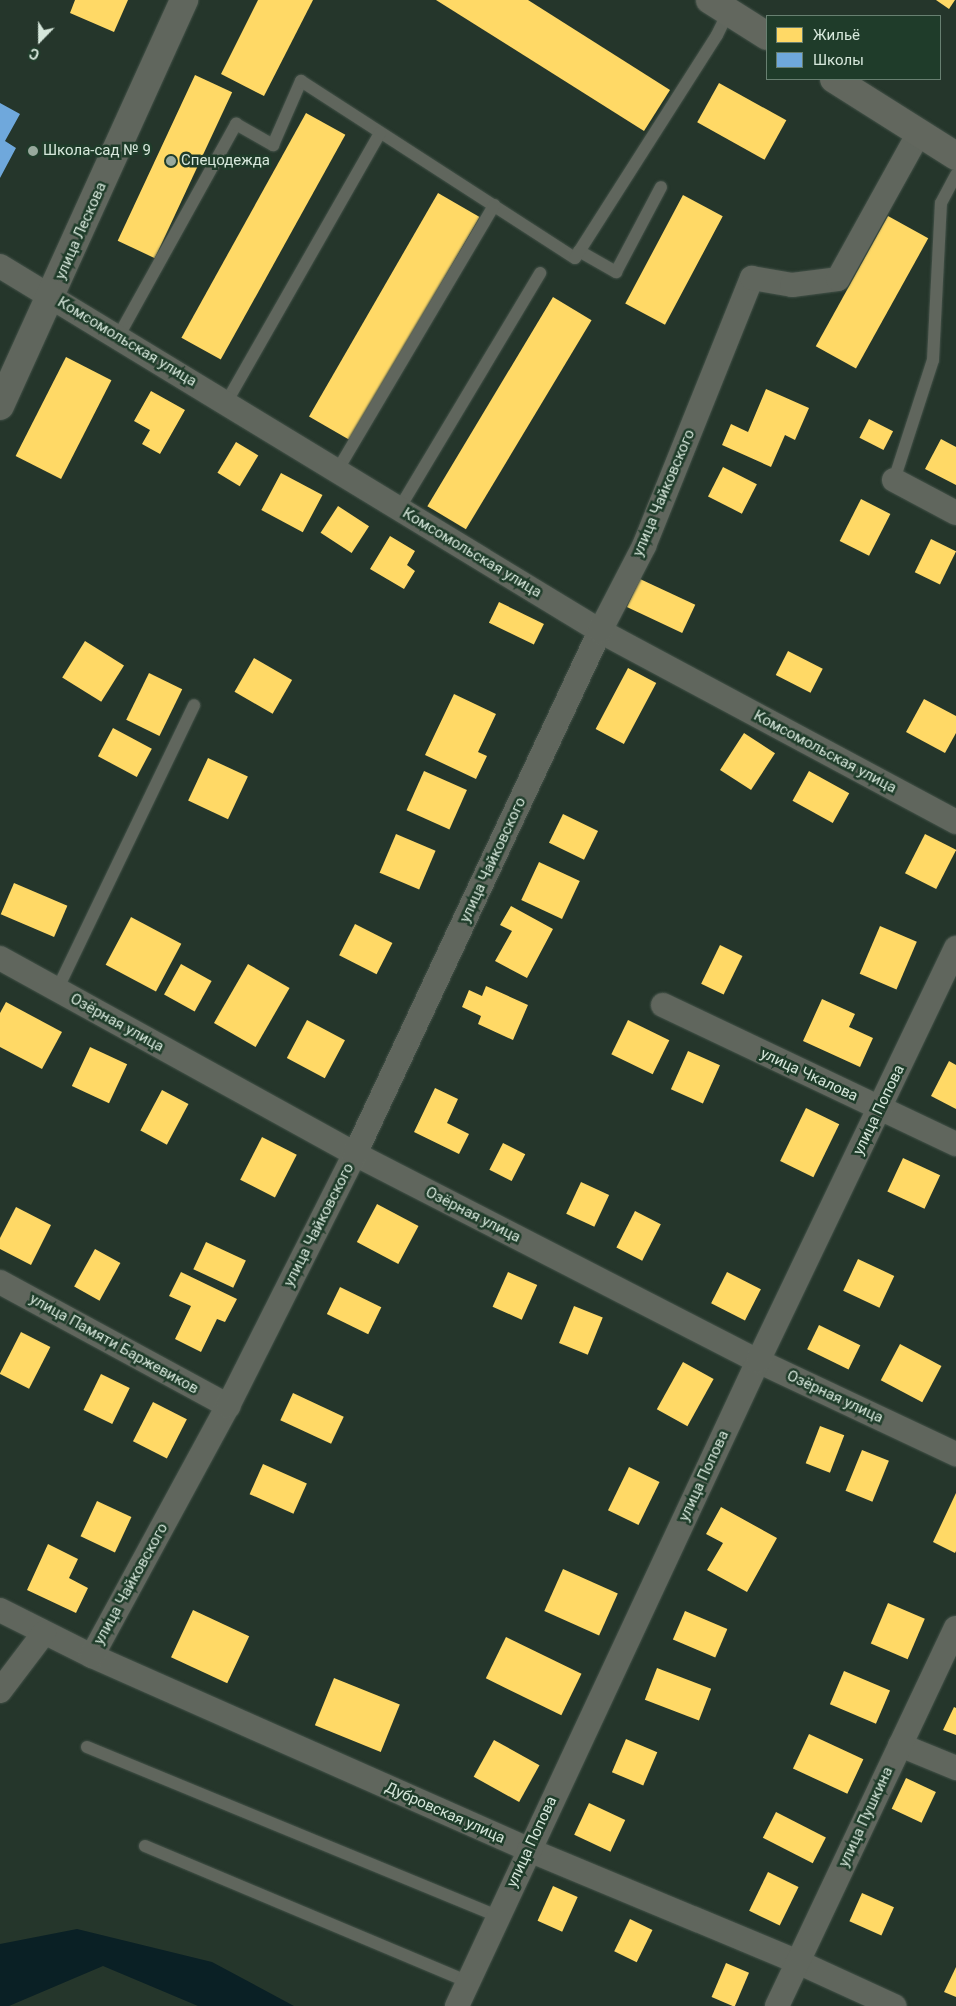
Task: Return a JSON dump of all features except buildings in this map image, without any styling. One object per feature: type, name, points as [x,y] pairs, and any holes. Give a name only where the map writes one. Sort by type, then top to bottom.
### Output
[{"type":"main road","points":[[719,6],[766,35]]},
{"type":"main road","points":[[836,80],[956,156]]},
{"type":"street","name":"улица Лескова","points":[[0,406],[52,297],[184,0]]},
{"type":"street","name":"улица Чайковского","points":[[92,1656],[228,1406],[356,1154],[600,631],[644,546],[752,278],[792,285],[838,279],[919,133]]},
{"type":"street","name":"Комсомольская улица","points":[[0,266],[600,631],[956,822]]},
{"type":"street","points":[[894,480],[956,514]]},
{"type":"street","name":"улица Попова","points":[[457,2006],[497,1916],[758,1361],[956,948]]},
{"type":"street","name":"Озёрная улица","points":[[0,958],[356,1154],[758,1361],[956,1454]]},
{"type":"street","name":"улица Чкалова","points":[[663,1005],[956,1144]]},
{"type":"street","name":"улица Памяти Баржевиков","points":[[0,1282],[228,1406]]},
{"type":"street","name":"Дубровская улица","points":[[0,1610],[92,1656],[529,1850],[798,1962],[894,2006]]},
{"type":"street","name":"улица Пушкина","points":[[777,2006],[956,1628]]},
{"type":"street","points":[[0,1691],[44,1633]]},
{"type":"street","points":[[900,1745],[956,1768]]},
{"type":"lane","points":[[118,337],[236,124],[273,144],[301,81],[575,258],[717,35],[719,6]]},
{"type":"lane","points":[[226,403],[380,133]]},
{"type":"lane","points":[[894,480],[933,360],[941,203],[956,175]]},
{"type":"lane","points":[[579,251],[616,272],[661,187]]},
{"type":"lane","points":[[337,471],[494,205]]},
{"type":"lane","points":[[400,509],[540,273]]},
{"type":"lane","points":[[57,990],[194,705]]},
{"type":"lane","points":[[87,1747],[497,1916]]},
{"type":"lane","points":[[145,1846],[468,1982]]},
{"type":"water","points":[[77,1929],[212,1962],[294,2006],[198,2006],[103,1966],[9,2006],[0,2006],[0,1944]]},
{"type":"place","name":"Школа-сад № 9","points":[[33,151]]},
{"type":"place","name":"Спецодежда","points":[[171,161]]}]
